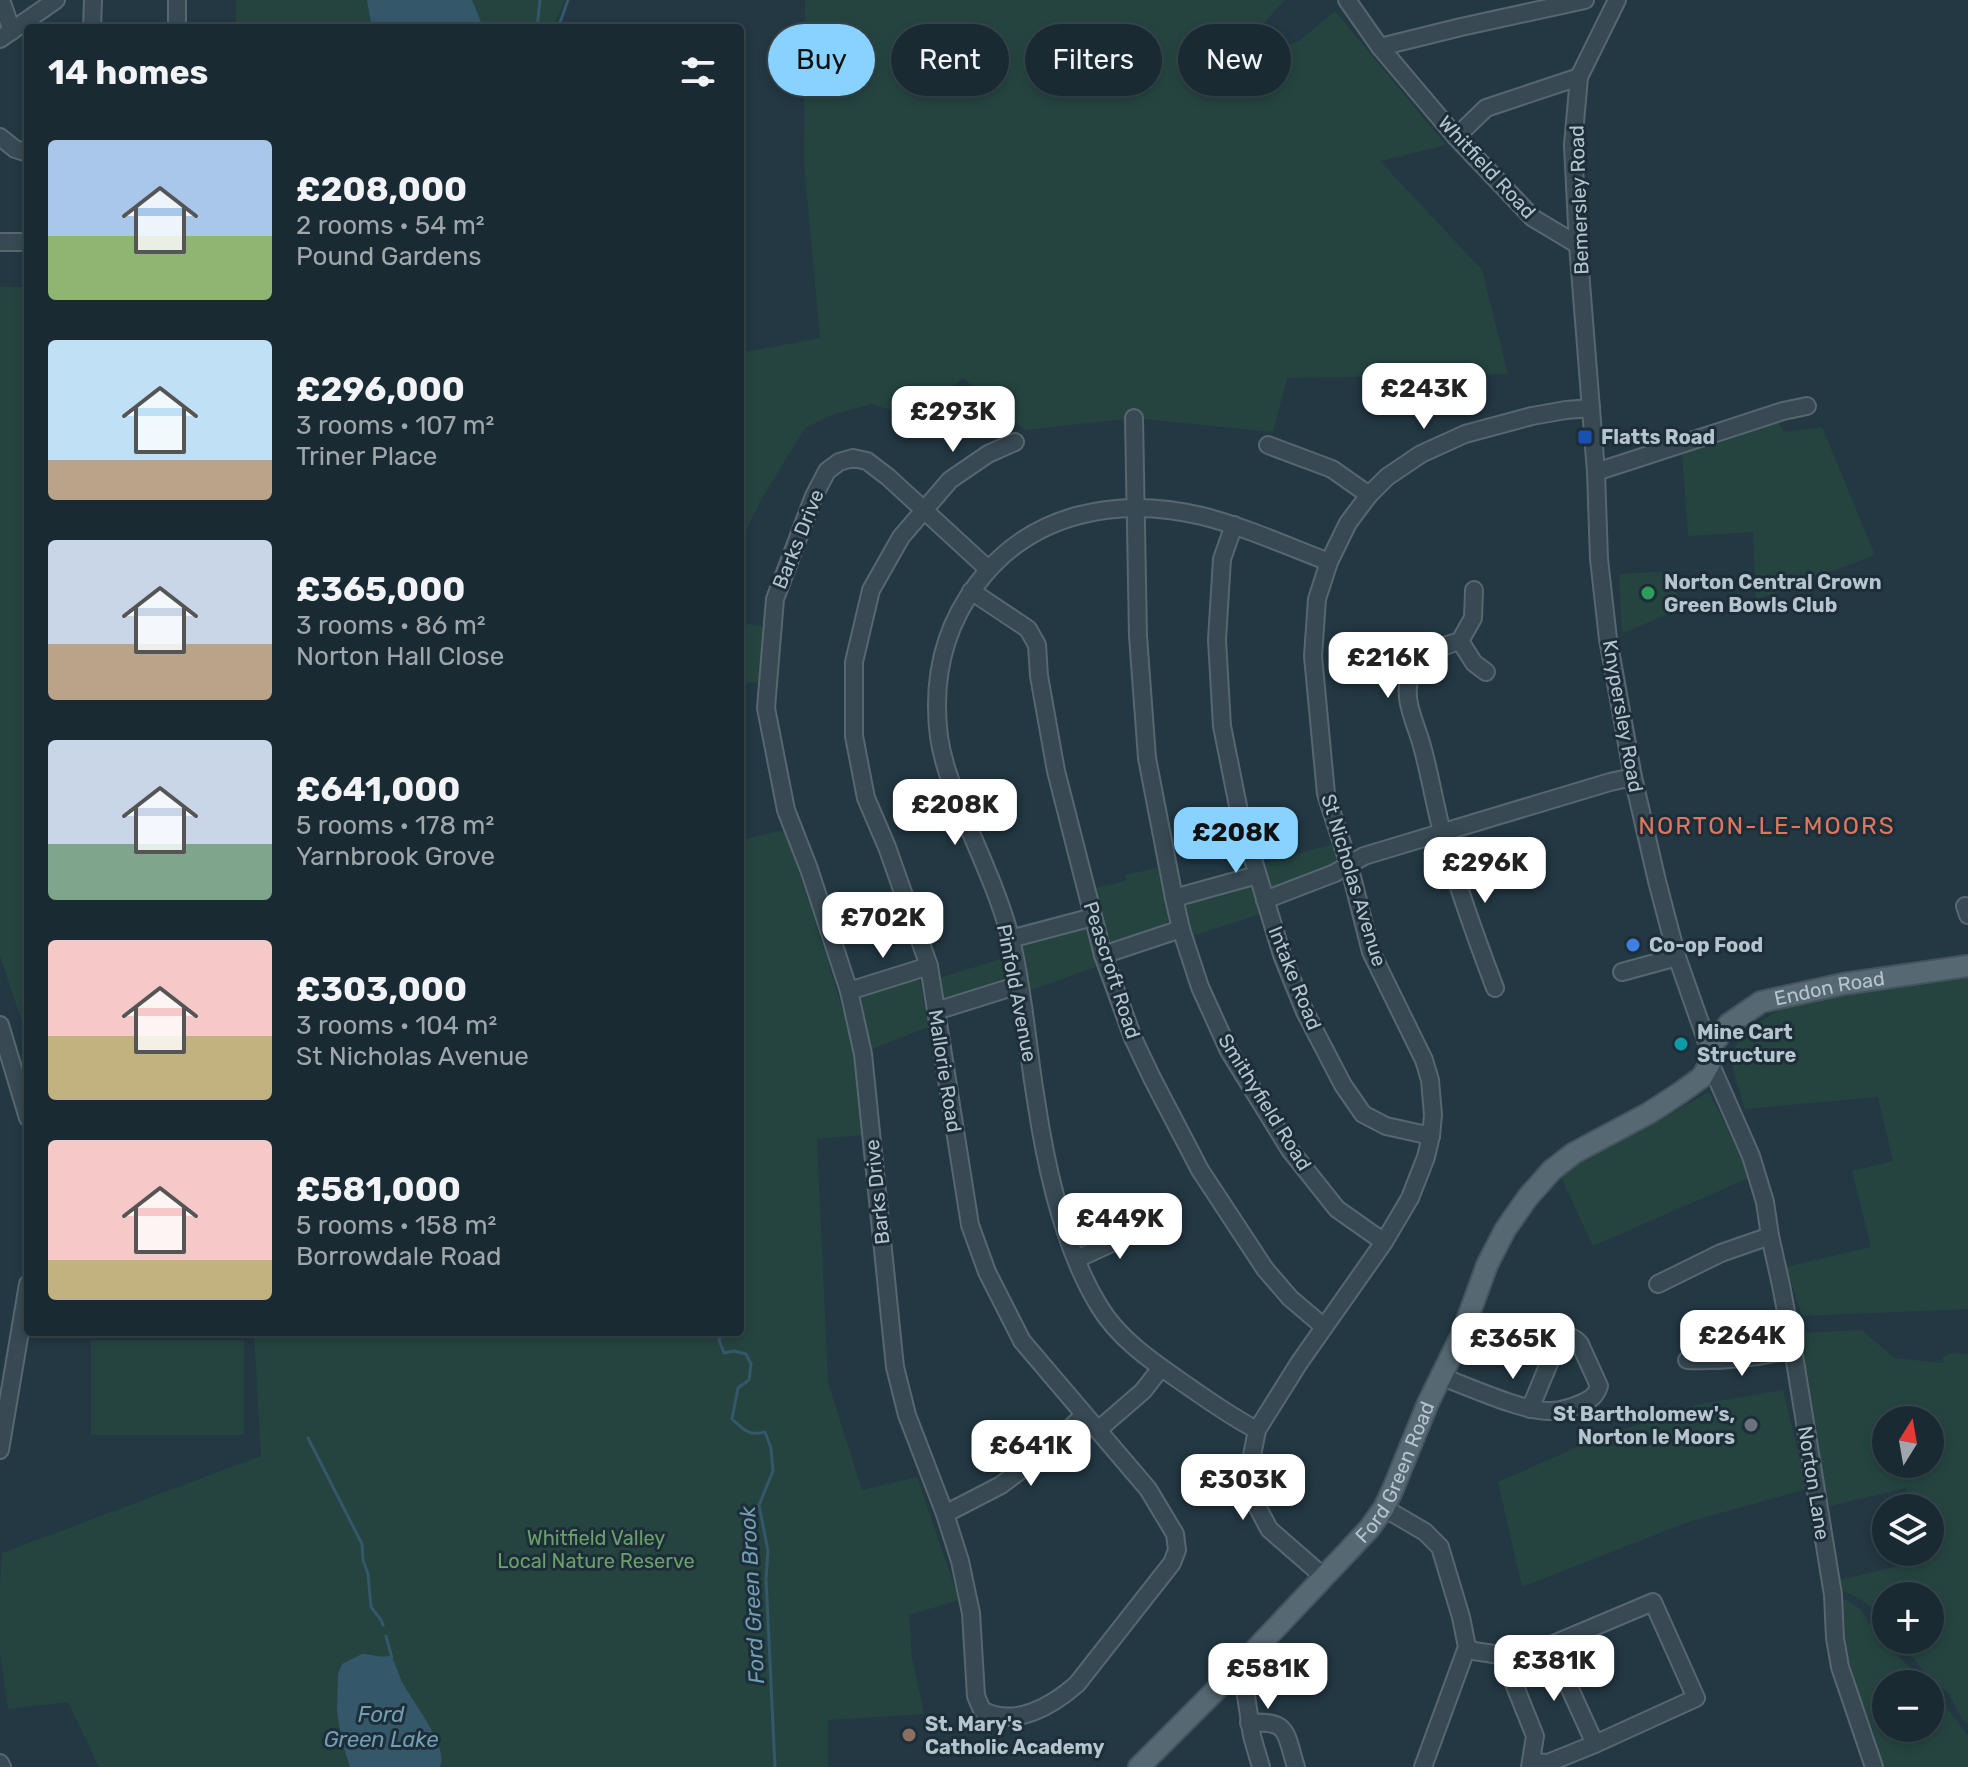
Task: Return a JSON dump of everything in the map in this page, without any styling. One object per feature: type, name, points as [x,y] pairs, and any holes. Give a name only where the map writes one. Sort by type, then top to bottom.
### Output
[{"type":"main road","name":"Endon Road","points":[[1709,1055],[1729,1024],[1761,1002],[1843,984],[1968,966]]},
{"type":"main road","name":"Ford Green Road","points":[[1139,1767],[1238,1668],[1369,1529],[1384,1508],[1428,1403],[1462,1334],[1487,1265],[1505,1230],[1528,1197],[1552,1170],[1574,1153],[1649,1113],[1702,1077],[1709,1055]]},
{"type":"street","points":[[1,0],[6,35],[56,0]]},
{"type":"street","points":[[92,24],[93,0]]},
{"type":"street","points":[[177,0],[177,24]]},
{"type":"street","name":"Whitfield Road","points":[[1347,0],[1380,47],[1456,137],[1533,218],[1578,245]]},
{"type":"street","points":[[1380,47],[1585,0]]},
{"type":"street","name":"Bemersley Road","points":[[1591,408],[1573,145],[1579,77],[1617,0]]},
{"type":"street","points":[[1456,137],[1486,108],[1579,77]]},
{"type":"street","points":[[0,137],[24,152]]},
{"type":"street","points":[[0,242],[24,242]]},
{"type":"street","points":[[1596,472],[1807,406]]},
{"type":"street","name":"Knypersley Road","points":[[1591,408],[1605,613],[1633,777],[1677,957],[1709,1055]]},
{"type":"street","name":"St Nicholas Avenue","points":[[1324,1577],[1269,1529],[1254,1500],[1251,1461],[1257,1430],[1384,1242],[1410,1198],[1420,1176],[1431,1136],[1432,1100],[1426,1069],[1371,952],[1349,865],[1326,794],[1313,656],[1317,599],[1329,562],[1348,523],[1387,477],[1421,454],[1465,434],[1532,416],[1591,408]]},
{"type":"street","name":"Smithyfield Road","points":[[1134,418],[1138,636],[1147,758],[1181,929],[1200,987],[1229,1051],[1290,1150],[1337,1209],[1384,1242]]},
{"type":"street","name":"Mallorie Road","points":[[1015,442],[988,454],[950,480],[901,537],[871,590],[854,662],[854,736],[866,798],[887,847],[929,966],[970,1225],[987,1272],[1022,1341],[1098,1430]]},
{"type":"street","points":[[1268,445],[1332,469],[1369,495]]},
{"type":"street","name":"Barks Drive","points":[[988,569],[867,461],[853,458],[839,462],[827,471],[814,496],[775,599],[766,708],[786,810],[849,991],[863,1054],[895,1367],[907,1415],[960,1561],[971,1613],[976,1696],[982,1710],[990,1715],[1005,1717],[1032,1713],[1060,1699],[1077,1684],[1172,1563],[1177,1550],[1175,1534],[1148,1489],[1098,1430]]},
{"type":"street","name":"Pinfold Avenue","points":[[1257,1430],[1237,1420],[1161,1368],[1118,1331],[1099,1306],[1077,1259],[1047,1167],[1010,939],[995,891],[947,773],[936,708],[939,665],[949,631],[962,604],[988,569],[1015,544],[1066,518],[1102,509],[1165,510],[1234,525],[1329,562]]},
{"type":"street","name":"Intake Road","points":[[1234,525],[1222,559],[1217,640],[1222,726],[1240,816],[1282,955],[1305,1012],[1343,1085],[1363,1114],[1386,1126],[1431,1136]]},
{"type":"street","points":[[1474,590],[1473,618],[1460,641],[1437,648],[1420,659],[1410,676],[1408,702],[1422,746],[1442,833],[1495,988]]},
{"type":"street","name":"Peascroft Road","points":[[971,591],[1028,629],[1037,645],[1039,676],[1056,771],[1103,955],[1133,1038],[1152,1078],[1200,1170],[1265,1269],[1290,1298],[1324,1327]]},
{"type":"street","points":[[1460,641],[1474,663],[1486,672]]},
{"type":"street","points":[[1265,900],[1335,873],[1364,856],[1633,777]]},
{"type":"street","points":[[1174,898],[1257,875]]},
{"type":"street","points":[[1010,939],[1093,917]]},
{"type":"street","points":[[1103,955],[1181,929]]},
{"type":"street","points":[[1622,972],[1677,957]]},
{"type":"street","points":[[849,991],[929,966]]},
{"type":"street","points":[[936,1011],[1019,985]]},
{"type":"street","points":[[0,1025],[24,1105]]},
{"type":"street","name":"Norton Lane","points":[[1709,1055],[1718,1085],[1751,1156],[1765,1202],[1793,1349],[1833,1595],[1840,1667],[1874,1767]]},
{"type":"street","points":[[1077,1259],[1146,1227]]},
{"type":"street","points":[[1658,1284],[1721,1253],[1770,1236]]},
{"type":"street","points":[[0,1450],[24,1308]]},
{"type":"street","points":[[1442,1377],[1530,1409],[1553,1411],[1577,1405],[1592,1398],[1599,1386],[1576,1339],[1570,1336],[1557,1344],[1530,1409]]},
{"type":"street","points":[[1687,1360],[1721,1361],[1793,1349]]},
{"type":"street","points":[[1098,1430],[1143,1391],[1161,1368]]},
{"type":"street","points":[[945,1514],[1001,1485],[1045,1452],[1084,1415]]},
{"type":"street","points":[[1384,1508],[1425,1532],[1440,1547],[1467,1647],[1423,1767]]},
{"type":"street","points":[[1467,1647],[1500,1655],[1506,1664],[1535,1736],[1531,1764],[1548,1763],[1696,1698],[1653,1602],[1506,1664]]},
{"type":"street","points":[[1550,1645],[1595,1744]]},
{"type":"street","points":[[1238,1668],[1244,1682],[1249,1723],[1261,1767]]},
{"type":"street","points":[[1249,1723],[1272,1722],[1279,1726],[1296,1767]]},
{"type":"green space","points":[[236,0],[565,0],[555,24],[236,24]]},
{"type":"green space","points":[[808,0],[1285,0],[1263,24],[1178,24],[1178,96],[1291,96],[1291,44],[1299,41],[1335,11],[1446,145],[1380,161],[1482,270],[1508,374],[1287,378],[1273,432],[1134,418],[1025,430],[963,378],[912,417],[872,404],[834,414],[805,428],[762,498],[744,535],[744,352],[820,338],[804,164],[804,96],[875,96],[875,24],[805,24],[805,1]]},
{"type":"green space","points":[[0,287],[24,287],[24,1028],[0,956]]},
{"type":"green space","points":[[1778,422],[1784,432],[1822,427],[1875,555],[1756,600],[1753,532],[1688,536],[1682,453]]},
{"type":"green space","name":"Norton Central Crown Green Bowls Club","points":[[1676,571],[1677,611],[1622,633],[1619,574]]},
{"type":"green space","points":[[744,624],[767,627],[762,683],[744,682]]},
{"type":"green space","name":"Whitfield Valley Local Nature Reserve","points":[[785,830],[854,1047],[861,1135],[817,1139],[828,1382],[862,1490],[917,1477],[959,1600],[909,1615],[912,1658],[924,1714],[828,1720],[828,1767],[99,1767],[68,1702],[8,1709],[0,1652],[2,1553],[261,1456],[254,1336],[744,1336],[744,839]]},
{"type":"green space","points":[[1332,844],[1337,862],[1335,869],[1273,890],[1268,887],[1262,864]]},
{"type":"green space","points":[[1157,868],[1170,917],[1166,923],[1154,931],[1115,943],[1104,937],[1091,889],[1126,881],[1125,875]]},
{"type":"green space","points":[[1249,884],[1260,914],[1190,937],[1181,905],[1183,900]]},
{"type":"green space","points":[[1081,928],[1086,930],[1098,966],[1029,991],[1021,945]]},
{"type":"green space","points":[[1001,959],[1006,980],[1003,984],[951,1002],[942,1001],[939,978]]},
{"type":"green space","points":[[1968,976],[1968,1309],[1802,1316],[1786,1267],[1871,1247],[1852,1171],[1893,1161],[1878,1097],[1745,1109],[1732,1055],[1741,1034],[1790,1003]]},
{"type":"green space","points":[[913,979],[920,981],[928,1027],[870,1050],[858,999],[864,993]]},
{"type":"green space","points":[[1709,1092],[1751,1177],[1593,1246],[1560,1175]]},
{"type":"green space","points":[[1862,1330],[1894,1358],[1944,1363],[1942,1358],[1950,1353],[1968,1354],[1968,1725],[1944,1690],[1944,1670],[1923,1670],[1909,1654],[1944,1654],[1944,1582],[1872,1582],[1872,1609],[1854,1595],[1837,1589],[1836,1581],[1897,1566],[1944,1566],[1944,1494],[1908,1494],[1906,1488],[1826,1507],[1799,1333]]},
{"type":"green space","points":[[91,1340],[244,1340],[244,1435],[91,1435]]},
{"type":"green space","points":[[1783,1390],[1807,1489],[1688,1522],[1522,1587],[1498,1482],[1591,1441],[1695,1405]]},
{"type":"green space","points":[[1843,1600],[1860,1609],[1872,1627],[1872,1654],[1896,1654],[1912,1670],[1872,1670],[1872,1728],[1857,1688],[1847,1654]]},
{"type":"green space","points":[[1944,1704],[1968,1736],[1968,1767],[1882,1767],[1876,1742],[1944,1742]]},
{"type":"water","points":[[367,0],[472,0],[481,22],[480,24],[371,24]]},
{"type":"water","name":"Ford Green Lake","points":[[362,1654],[391,1655],[401,1680],[435,1736],[442,1758],[440,1767],[350,1767],[337,1712],[338,1674],[342,1664]]},
{"type":"waterway","name":"Ford Green Brook","points":[[537,24],[540,0]]},
{"type":"waterway","name":"Ford Green Brook","points":[[559,24],[568,0]]},
{"type":"waterway","name":"Ford Green Brook","points":[[720,1336],[724,1353],[734,1351],[746,1354],[751,1364],[749,1380],[738,1388],[732,1419],[747,1431],[765,1432],[771,1448],[773,1471],[759,1505],[768,1551],[766,1579],[775,1767]]},
{"type":"waterway","points":[[308,1438],[362,1544],[371,1607],[383,1625]]},
{"type":"waterway","points":[[386,1636],[392,1658]]},
{"type":"place","name":"Flatts Road","points":[[1585,437]]},
{"type":"place","name":"Norton Central Crown Green Bowls Club","points":[[1648,593]]},
{"type":"place","name":"Co-op Food","points":[[1633,945]]},
{"type":"place","name":"Mine Cart Structure","points":[[1681,1044]]},
{"type":"place","name":"St Bartholomew's, Norton le Moors","points":[[1751,1425]]},
{"type":"place","name":"St. Mary's Catholic Academy","points":[[909,1735]]},
{"type":"district","name":"NORTON-LE-MOORS","points":[[1767,826]]}]
